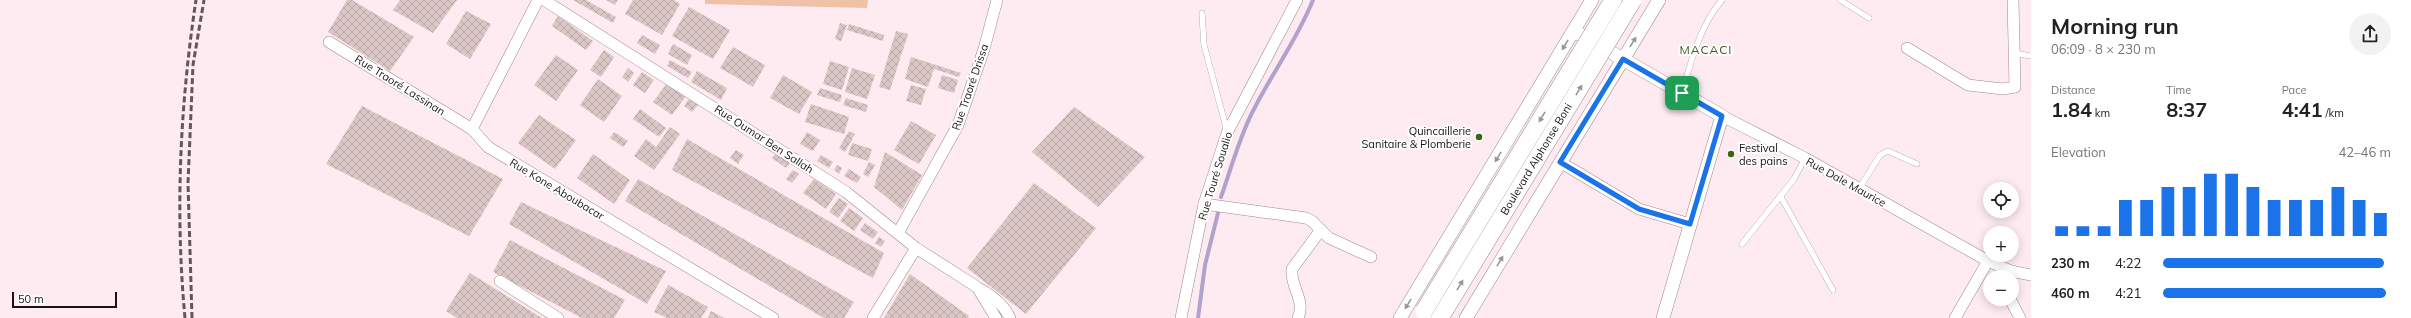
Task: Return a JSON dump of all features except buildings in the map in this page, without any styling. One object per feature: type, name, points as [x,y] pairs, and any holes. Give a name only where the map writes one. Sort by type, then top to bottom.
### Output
[{"type":"main road","name":"Boulevard Alphonse Boni","points":[[1424,311],[1613,0]]},
{"type":"main road","name":"Boulevard Alphonse Boni","points":[[1440,318],[1633,0]]},
{"type":"street","points":[[472,129],[538,0]]},
{"type":"street","name":"Rue Oumar Ben Sallah","points":[[544,0],[846,192],[916,248],[989,293],[1005,308],[1010,318]]},
{"type":"street","name":"Rue Traoré Drissa","points":[[898,233],[958,125],[984,50],[997,0]]},
{"type":"street","name":"Rue Touré Soualio","points":[[1181,318],[1204,204],[1227,133],[1297,0]]},
{"type":"street","points":[[1400,318],[1592,0]]},
{"type":"street","name":"Boulevard Alphonse Boni","points":[[1466,318],[1659,0]]},
{"type":"street","points":[[1908,48],[1968,85],[2003,89],[2015,87],[2013,0]]},
{"type":"street","name":"Rue Dale Maurice","points":[[1574,31],[1722,116],[1805,158],[1983,258]]},
{"type":"street","name":"Rue Traoré Lassinan","points":[[329,42],[472,129]]},
{"type":"street","points":[[1663,318],[1722,116]]},
{"type":"street","name":"Rue Kone Aboubacar","points":[[472,129],[488,147],[772,318]]},
{"type":"street","points":[[1560,162],[1639,209],[1690,224]]},
{"type":"street","points":[[1204,204],[1306,218],[1312,221],[1320,231],[1329,238],[1371,257]]},
{"type":"street","points":[[1298,318],[1301,303],[1293,281],[1292,270],[1320,231]]},
{"type":"street","points":[[873,318],[916,248]]},
{"type":"street","points":[[1955,318],[1987,262]]},
{"type":"street","name":"Rue Dale Maurice","points":[[1990,262],[2004,270]]},
{"type":"street","name":"Rue Dale Maurice","points":[[2019,274],[2031,275]]},
{"type":"street","points":[[500,281],[558,318]]},
{"type":"street","name":"Rue Oumar Ben Sallah","points":[[977,287],[996,318]]},
{"type":"street","points":[[2014,306],[2020,318]]},
{"type":"lane","points":[[1682,93],[1700,34],[1708,16],[1722,0]]},
{"type":"lane","points":[[1840,0],[1869,18]]},
{"type":"lane","points":[[1202,13],[1204,45],[1227,133]]},
{"type":"lane","points":[[2014,53],[2031,56]]},
{"type":"lane","points":[[1859,189],[1880,155],[1888,151],[1917,164]]},
{"type":"lane","points":[[1742,244],[1781,197],[1794,179],[1805,158]]},
{"type":"lane","points":[[1781,197],[1833,290]]},
{"type":"shaded area","points":[[705,0],[868,0],[867,8],[705,4]]},
{"type":"waterway","points":[[1221,197],[1248,121],[1260,97],[1300,29],[1313,0]]},
{"type":"waterway","points":[[1198,318],[1205,265],[1218,213]]},
{"type":"railway","points":[[185,318],[180,238],[181,159],[186,79],[196,0]]},
{"type":"railway","points":[[192,318],[188,183],[193,65],[204,0]]},
{"type":"place","name":"Quincaillerie Sanitaire & Plomberie","points":[[1479,137]]},
{"type":"place","name":"Festival des pains","points":[[1731,154]]},
{"type":"district","name":"MACACI","points":[[1706,50]]},
{"type":"route","points":[[1623,59],[1682,93],[1722,116],[1690,224],[1675,221],[1639,209],[1560,162],[1623,59]]}]
